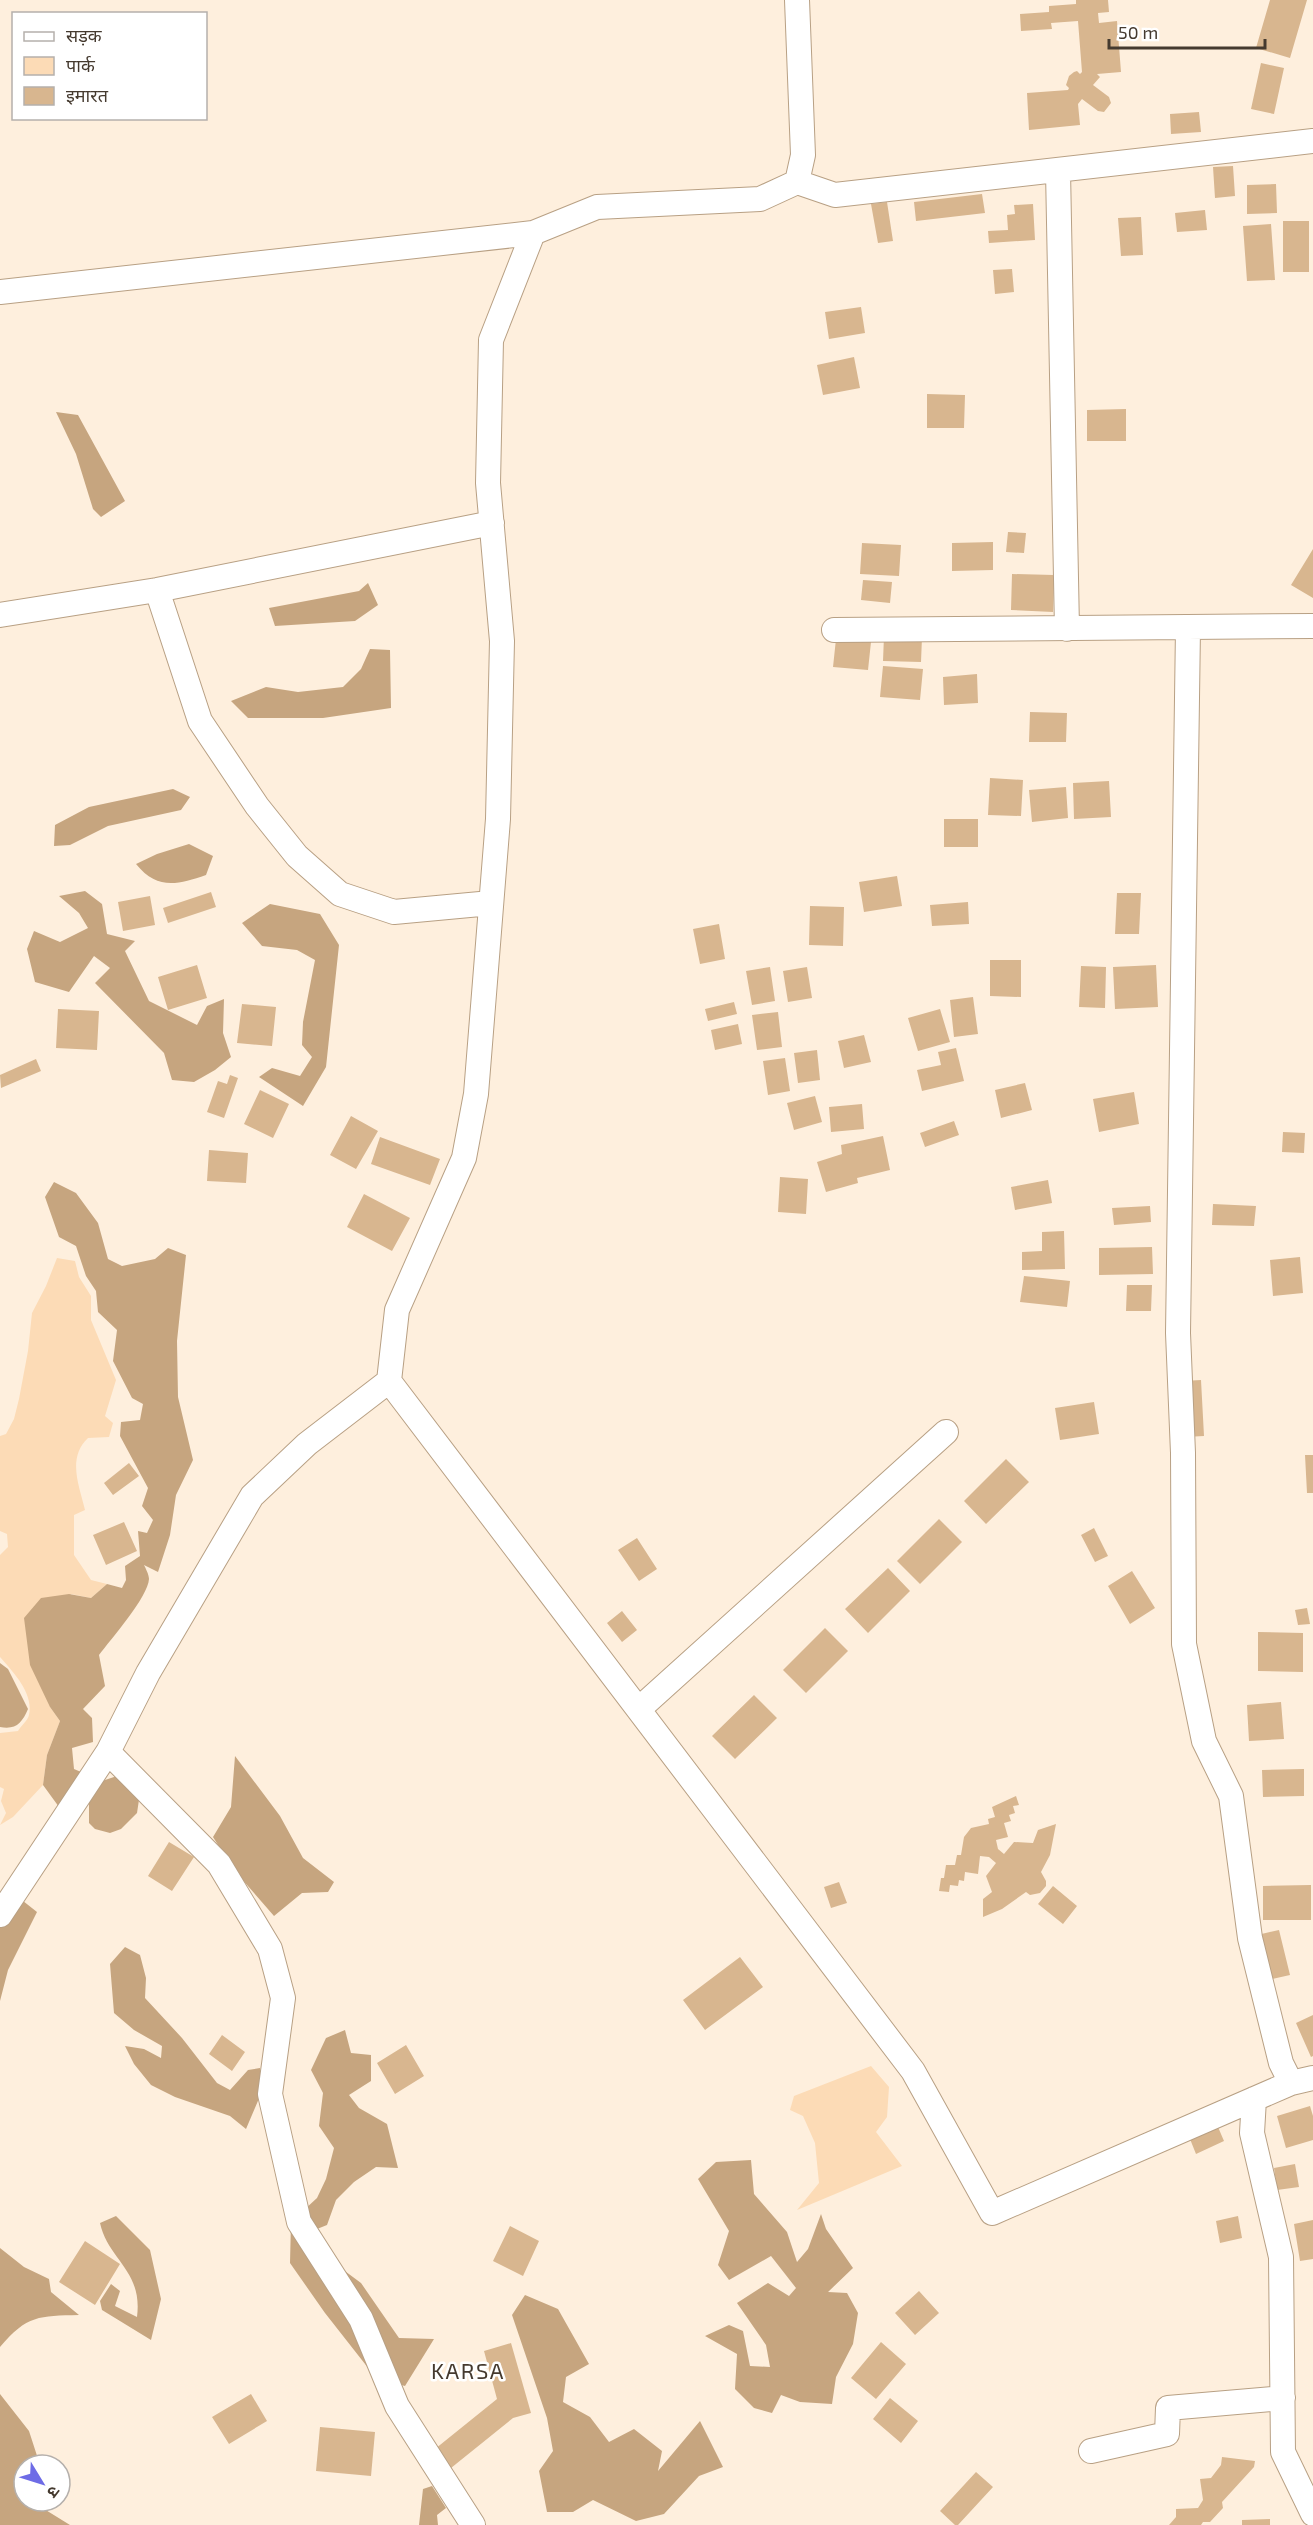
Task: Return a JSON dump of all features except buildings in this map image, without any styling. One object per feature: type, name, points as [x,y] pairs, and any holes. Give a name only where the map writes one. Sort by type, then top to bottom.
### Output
[{"type":"street","points":[[797,0],[803,155],[797,182]]},
{"type":"street","points":[[0,291],[532,232],[597,207],[760,199],[797,182],[835,195],[1313,141]]},
{"type":"street","points":[[1058,171],[1067,628]]},
{"type":"street","points":[[532,232],[491,340],[488,483],[502,641],[498,819],[476,1094],[464,1158],[397,1310],[389,1381],[913,2071],[992,2213],[1254,2098],[1302,2080],[1281,2062],[1250,1938],[1231,1796],[1204,1742],[1184,1644],[1183,1453],[1178,1333],[1188,628]]},
{"type":"street","points":[[0,615],[157,590],[492,523]]},
{"type":"street","points":[[157,590],[200,721],[256,806],[297,856],[340,894],[394,912],[491,903]]},
{"type":"street","points":[[834,630],[1313,626]]},
{"type":"street","points":[[0,1915],[108,1752],[148,1672],[252,1496],[307,1444],[389,1381]]},
{"type":"street","points":[[639,1709],[946,1432]]},
{"type":"street","points":[[108,1752],[219,1864],[270,1948],[283,1998],[270,2094],[299,2222],[361,2319],[397,2406],[473,2525]]},
{"type":"street","points":[[1254,2098],[1252,2133],[1281,2257],[1283,2452],[1313,2514]]},
{"type":"street","points":[[1090,2451],[1167,2434],[1168,2408],[1283,2398]]},
{"type":"green space","points":[[57,1258],[75,1261],[79,1277],[91,1296],[91,1320],[116,1380],[105,1416],[113,1423],[109,1437],[88,1438],[78,1454],[76,1463],[85,1510],[74,1515],[74,1555],[91,1580],[107,1584],[91,1598],[71,1594],[50,1707],[60,1721],[47,1755],[43,1785],[13,1817],[0,1825],[6,1813],[1,1801],[4,1789],[0,1787],[0,1733],[18,1731],[28,1717],[30,1707],[21,1683],[0,1657],[0,1555],[8,1547],[7,1534],[0,1531],[0,1436],[6,1434],[14,1419],[28,1351],[32,1313]]},
{"type":"green space","points":[[871,2066],[889,2087],[887,2117],[876,2132],[902,2166],[797,2210],[819,2183],[815,2143],[803,2116],[790,2110],[794,2096]]},
{"type":"shaded area","points":[[56,412],[78,415],[125,501],[101,517],[93,509],[76,454]]},
{"type":"shaded area","points":[[368,583],[378,605],[355,621],[275,626],[269,608],[359,591]]},
{"type":"shaded area","points":[[370,649],[390,650],[391,708],[323,718],[248,718],[231,701],[266,687],[298,692],[343,687],[361,669]]},
{"type":"shaded area","points":[[173,789],[190,797],[181,810],[108,826],[70,845],[54,846],[55,825],[89,807]]},
{"type":"shaded area","points":[[189,844],[213,856],[206,875],[177,883],[160,882],[136,864],[157,854]]},
{"type":"shaded area","points":[[85,891],[102,904],[107,934],[135,941],[125,951],[149,1001],[197,1025],[207,1006],[224,999],[223,1033],[231,1057],[215,1070],[194,1082],[172,1080],[164,1053],[95,983],[110,968],[94,956],[69,992],[35,982],[27,949],[34,931],[60,942],[88,928],[79,913],[59,896]]},
{"type":"shaded area","points":[[270,904],[320,914],[339,945],[326,1067],[303,1106],[259,1077],[272,1068],[300,1076],[312,1057],[302,1045],[303,1022],[315,960],[297,950],[262,946],[242,923]]},
{"type":"shaded area","points":[[54,1182],[76,1193],[98,1223],[108,1259],[122,1266],[155,1259],[168,1248],[186,1255],[177,1341],[178,1397],[193,1460],[176,1495],[170,1535],[158,1572],[144,1565],[149,1579],[147,1587],[128,1618],[99,1655],[105,1686],[83,1709],[92,1718],[93,1742],[72,1748],[74,1769],[102,1781],[117,1776],[140,1793],[137,1813],[121,1829],[110,1833],[95,1829],[89,1823],[89,1794],[59,1807],[43,1785],[47,1755],[60,1721],[50,1707],[30,1665],[24,1618],[41,1598],[69,1594],[91,1598],[107,1584],[122,1588],[126,1580],[125,1566],[140,1556],[138,1531],[147,1533],[153,1520],[142,1506],[148,1488],[120,1436],[121,1422],[140,1420],[143,1404],[132,1398],[113,1361],[117,1330],[98,1312],[96,1291],[86,1276],[76,1246],[59,1237],[45,1197]]},
{"type":"shaded area","points":[[0,1663],[8,1669],[28,1709],[21,1722],[10,1727],[0,1727]]},
{"type":"shaded area","points":[[235,1756],[280,1816],[303,1858],[334,1882],[328,1892],[302,1893],[274,1916],[234,1870],[213,1837],[231,1807]]},
{"type":"shaded area","points":[[18,1897],[37,1912],[8,1970],[0,2001],[0,1924]]},
{"type":"shaded area","points":[[125,1947],[140,1955],[146,1978],[145,1998],[182,2038],[217,2083],[230,2090],[248,2070],[260,2068],[260,2096],[246,2129],[230,2116],[175,2097],[151,2085],[134,2064],[125,2046],[144,2049],[161,2058],[162,2046],[134,2030],[114,2013],[110,1964]]},
{"type":"shaded area","points":[[345,2030],[351,2053],[371,2055],[371,2081],[349,2095],[359,2108],[387,2124],[398,2168],[376,2167],[354,2182],[336,2200],[327,2225],[302,2235],[307,2243],[361,2283],[399,2338],[434,2339],[405,2386],[376,2378],[325,2313],[290,2263],[291,2222],[317,2198],[326,2179],[334,2148],[319,2126],[323,2093],[311,2070],[326,2038]]},
{"type":"shaded area","points":[[751,2160],[754,2194],[787,2232],[797,2262],[808,2249],[821,2214],[826,2229],[853,2268],[828,2292],[847,2293],[858,2313],[853,2344],[836,2377],[832,2404],[800,2402],[781,2395],[772,2413],[754,2408],[735,2389],[737,2354],[705,2336],[729,2325],[743,2331],[750,2366],[770,2367],[766,2345],[737,2303],[768,2283],[789,2296],[796,2288],[771,2256],[729,2280],[718,2265],[729,2231],[698,2179],[716,2162]]},
{"type":"shaded area","points":[[116,2216],[150,2250],[161,2299],[151,2340],[102,2310],[100,2301],[111,2284],[120,2291],[115,2306],[137,2317],[135,2288],[130,2276],[104,2236],[100,2223]]},
{"type":"shaded area","points":[[0,2248],[24,2267],[49,2279],[51,2292],[79,2315],[35,2319],[18,2329],[0,2347]]},
{"type":"shaded area","points":[[525,2295],[558,2309],[589,2364],[566,2377],[563,2402],[590,2417],[609,2442],[634,2429],[662,2451],[658,2471],[700,2421],[723,2467],[699,2476],[664,2514],[636,2521],[593,2500],[573,2512],[547,2512],[539,2471],[553,2451],[547,2418],[512,2315]]},
{"type":"shaded area","points":[[0,2394],[29,2431],[36,2453],[12,2453],[12,2513],[51,2513],[70,2525],[0,2525]]},
{"type":"shaded area","points":[[432,2486],[446,2508],[437,2515],[438,2525],[419,2525],[423,2489]]},
{"type":"district","name":"KARSA","points":[[468,2370]]}]
